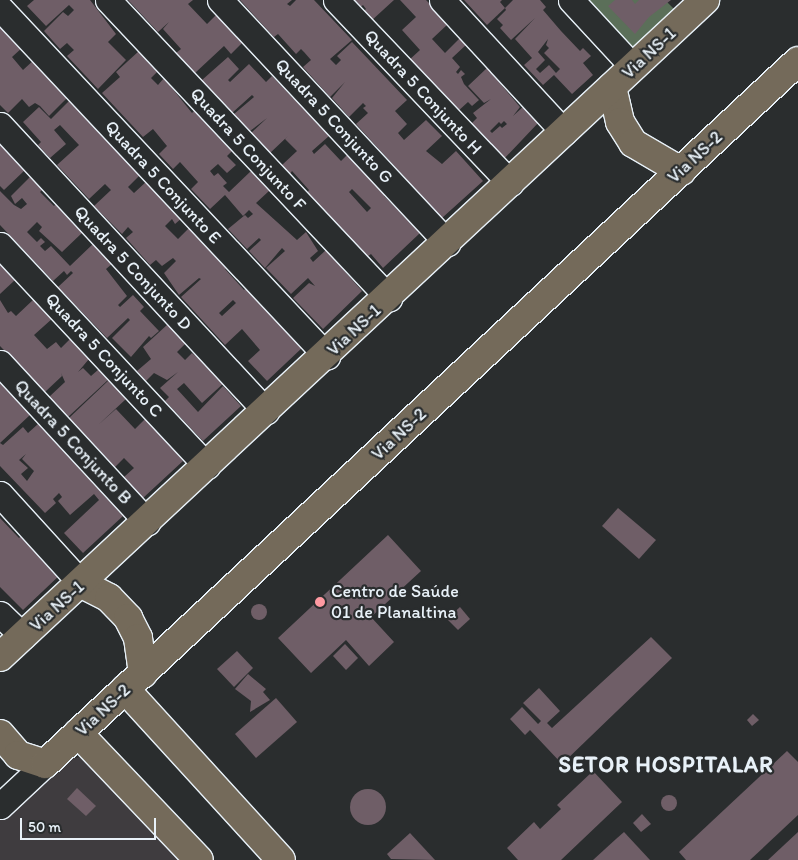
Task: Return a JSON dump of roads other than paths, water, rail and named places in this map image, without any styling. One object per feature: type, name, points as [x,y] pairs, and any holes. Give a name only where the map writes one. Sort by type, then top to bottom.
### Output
[{"type":"main road","name":"Via NS-1","points":[[0,657],[82,584],[327,356],[705,0]]},
{"type":"main road","name":"Via NS-2","points":[[45,764],[798,61]]},
{"type":"main road","points":[[612,87],[620,122],[633,143],[681,171]]},
{"type":"main road","points":[[82,584],[109,598],[128,618],[138,638],[134,682],[281,860]]},
{"type":"main road","points":[[78,733],[199,860]]},
{"type":"main road","points":[[0,734],[18,755],[45,764]]},
{"type":"street","name":"Quadra 5 Conjunto F","points":[[108,0],[389,298]]},
{"type":"street","name":"Quadra 5 Conjunto G","points":[[220,0],[447,243]]},
{"type":"street","name":"Quadra 5 Conjunto H","points":[[336,0],[510,183]]},
{"type":"street","points":[[442,0],[564,132]]},
{"type":"street","points":[[571,0],[633,67]]},
{"type":"street","name":"Quadra 5 Conjunto E","points":[[0,8],[327,356]]},
{"type":"street","name":"Quadra 5 Conjunto D","points":[[0,125],[266,411]]},
{"type":"street","name":"Quadra 5 Conjunto C","points":[[0,245],[207,466]]},
{"type":"street","name":"Quadra 5 Conjunto B","points":[[0,363],[147,522]]},
{"type":"street","points":[[0,494],[82,584]]},
{"type":"street","points":[[0,614],[23,636]]},
{"type":"street","name":"Via NS-2","points":[[0,806],[45,764]]},
{"type":"place","name":"Centro de Saúde 01 de Planaltina","points":[[320,602]]},
{"type":"district","name":"SETOR HOSPITALAR","points":[[666,765]]}]
